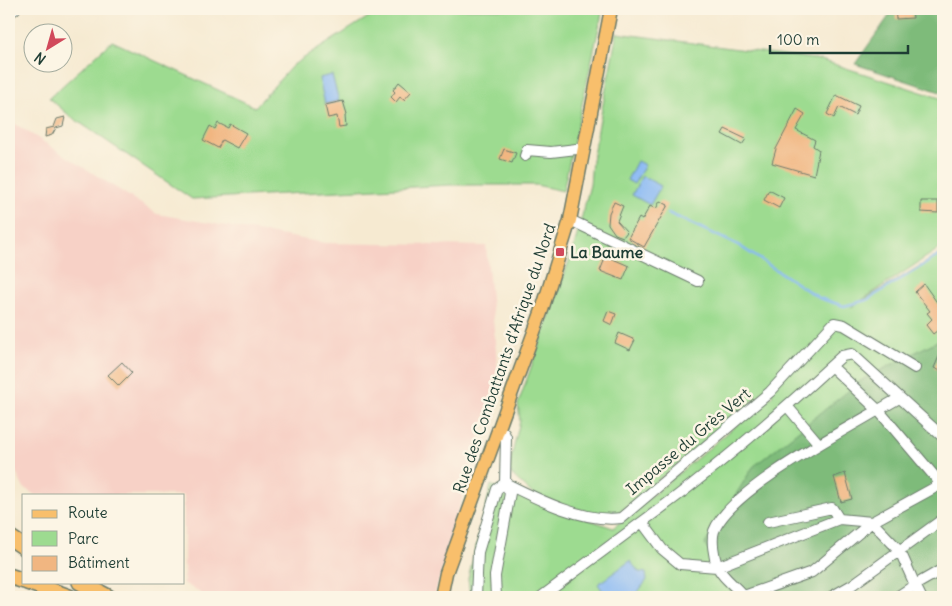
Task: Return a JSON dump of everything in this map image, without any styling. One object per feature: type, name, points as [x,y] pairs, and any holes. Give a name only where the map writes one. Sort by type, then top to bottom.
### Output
[{"type":"highway","points":[[9,537],[22,546]]},
{"type":"highway","points":[[9,576],[22,581]]},
{"type":"highway","points":[[31,584],[69,597]]},
{"type":"highway","points":[[84,584],[108,597]]},
{"type":"main road","name":"Rue des Combattants d'Afrique du Nord","points":[[441,597],[446,573],[542,310],[570,220],[611,9]]},
{"type":"street","points":[[9,13],[15,9]]},
{"type":"street","points":[[525,156],[527,150],[551,152],[585,148]]},
{"type":"street","points":[[570,220],[698,281]]},
{"type":"street","name":"Impasse du Grès Vert","points":[[505,483],[540,501],[604,521],[621,518],[770,392],[834,323],[844,325],[915,368]]},
{"type":"street","points":[[541,597],[695,484],[787,406],[842,356],[852,354],[943,437]]},
{"type":"street","points":[[831,366],[879,410],[942,483],[872,522],[812,572],[744,597],[717,567],[714,532],[733,505],[819,444],[879,410],[899,398]]},
{"type":"street","points":[[787,406],[819,444]]},
{"type":"street","points":[[496,597],[495,576],[510,493],[505,483],[506,437],[504,433],[497,430]]},
{"type":"street","points":[[476,597],[478,552],[496,489],[505,483]]},
{"type":"street","points":[[768,522],[832,508],[839,519]]},
{"type":"street","points":[[642,522],[662,549],[680,564],[717,567],[839,519],[872,522],[900,551],[921,597]]},
{"type":"street","points":[[831,597],[900,551],[943,519]]},
{"type":"street","points":[[897,597],[943,568]]},
{"type":"shaded area","points":[[9,120],[157,214],[325,243],[486,246],[498,372],[434,597],[207,597],[185,584],[185,494],[34,494],[23,487],[9,457]]},
{"type":"green space","points":[[381,9],[603,9],[563,191],[536,185],[450,185],[192,199],[70,116],[49,98],[112,41],[255,107],[293,65]]},
{"type":"green space","points":[[894,9],[943,9],[943,93],[855,64]]},
{"type":"green space","points":[[617,33],[821,60],[943,99],[943,246],[850,308],[943,252],[943,597],[470,597],[468,579],[491,485],[613,528],[773,395],[768,388],[619,513],[607,517],[536,497],[508,471],[520,421],[518,404],[574,247],[590,185],[592,160]]},
{"type":"green space","points":[[943,338],[943,597],[734,597],[705,544],[753,467],[862,380]]},
{"type":"water","points":[[332,75],[339,101],[325,104],[319,78]]},
{"type":"water","points":[[637,161],[645,165],[634,184],[627,180]]},
{"type":"water","points":[[642,176],[661,186],[650,205],[632,195]]},
{"type":"water","points":[[630,561],[639,572],[646,573],[647,580],[634,597],[607,597],[598,584]]},
{"type":"building","points":[[895,9],[912,9],[913,18],[896,19]]},
{"type":"building","points":[[399,82],[411,92],[404,100],[400,97],[396,102],[391,97],[395,92],[393,90]]},
{"type":"building","points":[[836,95],[859,106],[855,115],[839,107],[834,118],[827,114]]},
{"type":"building","points":[[343,101],[347,114],[345,115],[346,126],[339,127],[337,116],[328,118],[325,105]]},
{"type":"building","points":[[797,109],[805,114],[796,130],[815,140],[813,146],[819,150],[814,175],[772,163],[776,149]]},
{"type":"building","points":[[65,117],[63,126],[56,128],[52,135],[45,137],[46,129],[54,127],[57,119]]},
{"type":"building","points":[[218,123],[228,128],[230,124],[246,133],[237,148],[222,140],[218,148],[203,140],[210,126],[215,129]]},
{"type":"building","points":[[725,129],[746,139],[742,145],[722,134]]},
{"type":"building","points":[[504,149],[516,153],[512,163],[500,159]]},
{"type":"building","points":[[769,190],[784,198],[779,208],[764,200]]},
{"type":"building","points":[[660,201],[668,205],[644,247],[628,238],[639,218],[642,220],[650,206],[656,209]]},
{"type":"building","points":[[921,201],[938,201],[938,213],[921,212]]},
{"type":"building","points":[[614,202],[623,206],[617,221],[627,232],[623,237],[615,234],[608,224],[609,213]]},
{"type":"building","points":[[606,256],[629,266],[623,280],[600,271]]},
{"type":"building","points":[[924,284],[943,311],[943,326],[933,334],[926,325],[932,319],[927,313],[930,311],[915,292]]},
{"type":"building","points":[[608,311],[616,314],[612,325],[604,321]]},
{"type":"building","points":[[619,333],[635,340],[630,350],[615,343]]},
{"type":"building","points":[[943,347],[943,372],[934,368]]},
{"type":"building","points":[[122,362],[132,373],[119,386],[108,375]]},
{"type":"building","points":[[845,473],[852,499],[841,502],[834,477]]},
{"type":"waterway","points":[[668,213],[738,245],[819,298],[844,306],[867,300],[943,253]]},
{"type":"place","name":"La Baume","points":[[560,252]]}]
